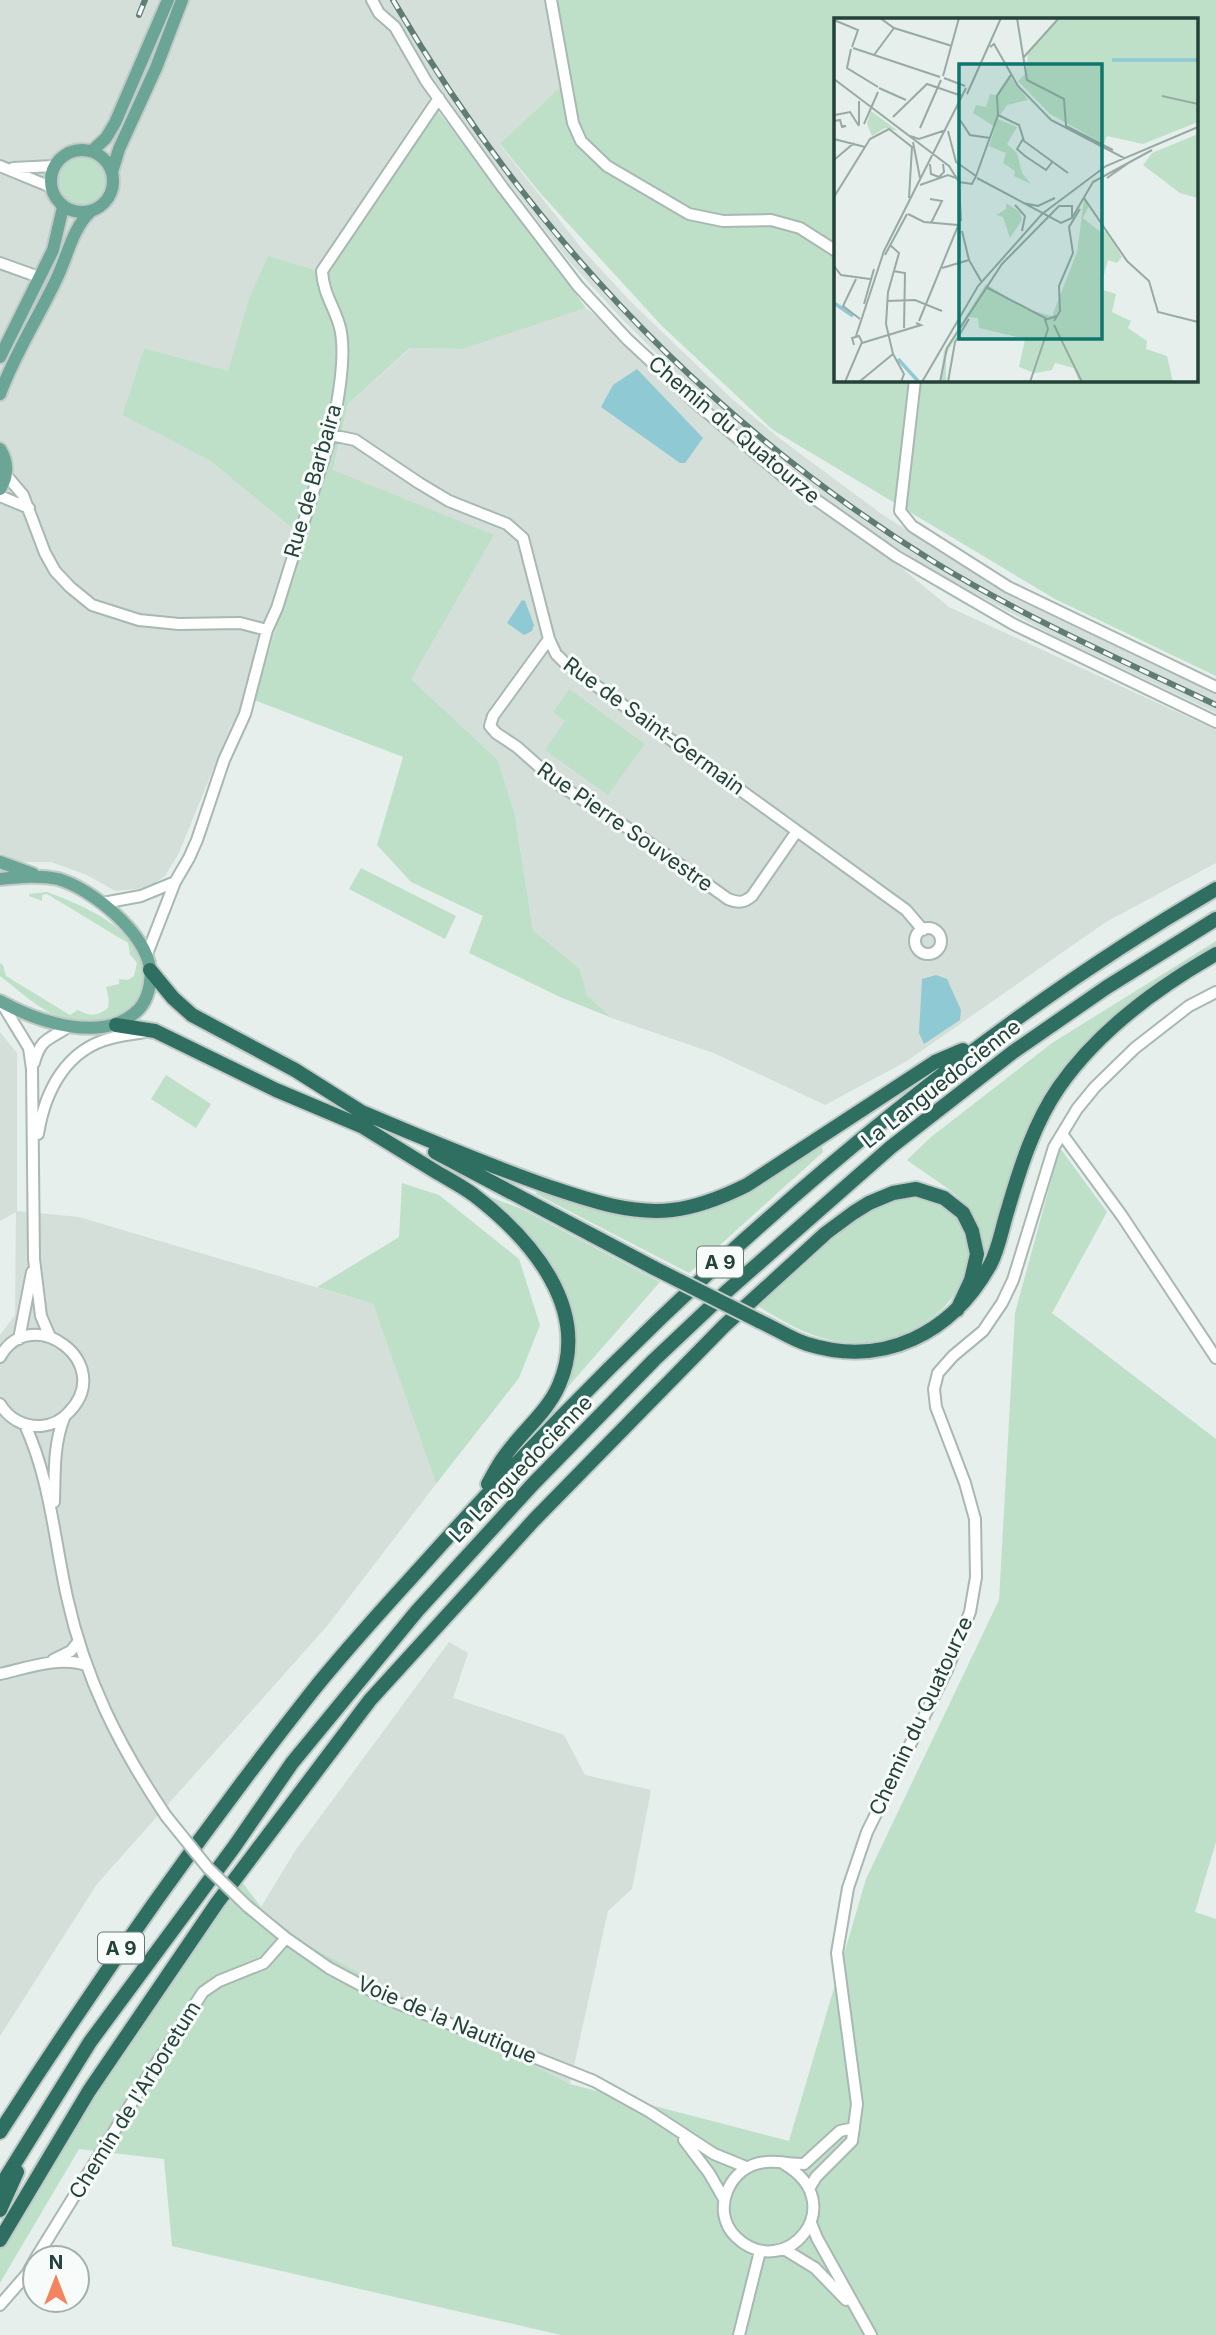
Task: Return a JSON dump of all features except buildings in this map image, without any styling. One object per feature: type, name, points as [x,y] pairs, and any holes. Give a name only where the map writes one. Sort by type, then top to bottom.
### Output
[{"type":"highway","name":"La Languedocienne","points":[[0,2132],[106,1969],[162,1889],[314,1690],[543,1433],[705,1276],[882,1121],[982,1042],[1097,962],[1216,889]]},
{"type":"highway","name":"La Languedocienne","points":[[0,2187],[90,2042],[234,1847],[292,1763],[417,1611],[533,1484],[654,1360],[726,1292],[891,1147],[1013,1052],[1107,987],[1216,919]]},
{"type":"highway","points":[[362,1119],[481,1176],[654,1268],[805,1343],[831,1350],[867,1352],[900,1345],[931,1331],[957,1310],[991,1263],[1033,1135],[1058,1088],[1088,1051],[1142,1003],[1216,954]]},
{"type":"highway","points":[[150,970],[173,998],[192,1015],[295,1070],[474,1195],[513,1230],[545,1267],[561,1296],[568,1326],[568,1354],[560,1382],[550,1403],[503,1457],[478,1503]]},
{"type":"highway","points":[[116,1025],[155,1031],[276,1090],[574,1195],[633,1209],[672,1210],[721,1197],[747,1185],[935,1062],[982,1042]]},
{"type":"highway","points":[[0,2240],[89,2091],[217,1903],[370,1700],[534,1520],[724,1326],[826,1233],[853,1213],[893,1193],[916,1189],[944,1198],[963,1213],[972,1231],[977,1254],[971,1280],[957,1310]]},
{"type":"highway","points":[[0,2210],[38,2126]]},
{"type":"main road","points":[[92,151],[106,138],[116,123],[168,0]]},
{"type":"main road","points":[[0,394],[58,277],[80,224],[90,212],[107,200],[112,192],[114,160],[156,68],[182,0]]},
{"type":"main road","points":[[90,212],[77,213],[63,207],[55,198],[50,176],[54,166],[66,154],[79,150],[92,151],[103,158],[113,173]]},
{"type":"main road","points":[[0,356],[52,250],[63,207]]},
{"type":"main road","points":[[0,449],[6,464],[6,475],[0,489]]},
{"type":"main road","points":[[0,862],[40,877]]},
{"type":"main road","points":[[0,879],[40,877],[58,879],[82,888],[103,903],[131,930],[146,954],[150,970],[149,990],[144,1003],[116,1025],[94,1029],[69,1026],[45,1020],[1,1001]]},
{"type":"street","name":"Chemin du Quatourze","points":[[372,0],[379,13],[395,27],[426,80],[503,188],[578,286],[627,339],[696,404],[785,478],[896,556],[1013,624],[1216,722]]},
{"type":"street","points":[[551,0],[573,123],[581,141],[607,166],[689,214],[723,221],[771,220],[800,228],[834,250]]},
{"type":"street","name":"Rue de Barbaira","points":[[146,954],[175,882],[197,840],[224,760],[245,714],[267,630],[331,435],[342,361],[340,325],[323,284],[322,271],[439,98]]},
{"type":"street","points":[[4,167],[54,166]]},
{"type":"street","points":[[4,167],[51,187]]},
{"type":"street","points":[[0,263],[39,277]]},
{"type":"street","points":[[915,382],[900,511],[912,526],[1008,587],[1216,687]]},
{"type":"street","name":"Rue de Saint-Germain","points":[[331,435],[355,440],[449,501],[507,524],[523,538],[555,654],[906,910],[923,930]]},
{"type":"street","points":[[6,475],[23,495],[55,571],[92,605],[139,620],[179,624],[240,623],[267,630]]},
{"type":"street","points":[[0,496],[29,508]]},
{"type":"street","name":"Rue Pierre Souvestre","points":[[549,639],[494,716],[490,726],[561,786],[736,902],[745,902],[752,896],[797,831]]},
{"type":"street","points":[[103,903],[141,896],[175,882]]},
{"type":"street","name":"Chemin du Quatourze","points":[[810,2189],[816,2177],[852,2140],[854,2128],[857,2104],[837,1953],[848,1888],[872,1822],[947,1671],[970,1612],[976,1577],[975,1519],[965,1483],[936,1407],[934,1389],[938,1373],[982,1331],[1002,1303],[1013,1280],[1054,1147],[1077,1109],[1095,1087],[1135,1048],[1189,1006],[1216,992]]},
{"type":"street","points":[[1,1001],[29,1048],[32,1069],[34,1259],[41,1316],[50,1337]]},
{"type":"street","points":[[32,1069],[37,1051],[46,1040],[69,1026]]},
{"type":"street","points":[[34,1157],[52,1084],[70,1062],[110,1038],[155,1031]]},
{"type":"street","points":[[1062,1134],[1122,1216],[1216,1358]]},
{"type":"street","points":[[19,1339],[34,1259]]},
{"type":"street","points":[[0,1357],[3,1351],[19,1339],[39,1335],[50,1337]]},
{"type":"street","name":"Voie de la Nautique","points":[[50,1337],[64,1343],[75,1354],[83,1371],[83,1389],[76,1405],[64,1418],[58,1431],[53,1516]]},
{"type":"street","points":[[0,1404],[5,1413],[14,1420],[26,1424],[39,1426],[64,1418]]},
{"type":"street","name":"Voie de la Nautique","points":[[26,1424],[38,1454],[53,1516],[66,1595],[86,1665],[113,1730],[135,1770],[166,1816],[208,1868],[247,1906],[329,1969],[387,1999],[594,2081],[650,2112],[714,2154],[746,2167]]},
{"type":"street","points":[[44,1664],[71,1651],[78,1642]]},
{"type":"street","points":[[0,1674],[72,1661],[86,1665]]},
{"type":"street","name":"Chemin de l'Arboretum","points":[[45,2244],[202,1992],[219,1981],[264,1963],[286,1938]]},
{"type":"street","points":[[784,2164],[798,2173],[810,2189],[813,2197],[811,2223],[797,2242],[784,2249],[760,2251],[747,2246],[734,2235],[726,2223],[724,2199],[732,2181],[746,2167],[766,2162],[804,2164],[840,2131],[854,2128]]},
{"type":"street","name":"Voie de la Nautique","points":[[678,2132],[709,2173],[724,2199]]},
{"type":"street","points":[[811,2223],[871,2335]]},
{"type":"street","points":[[784,2249],[815,2268],[856,2311]]},
{"type":"street","points":[[739,2335],[760,2251]]},
{"type":"street","name":"Chemin de l'Arboretum","points":[[0,2305],[21,2280]]},
{"type":"shaded area","points":[[0,0],[160,0],[151,23],[174,36],[190,0],[557,0],[571,77],[500,145],[583,250],[630,301],[730,397],[779,438],[883,515],[999,587],[1216,692],[1216,713],[1054,636],[931,570],[820,497],[770,457],[667,364],[570,262],[483,150],[438,85],[315,270],[268,257],[249,298],[228,372],[144,348],[122,415],[209,460],[304,538],[254,700],[231,726],[178,855],[165,876],[147,888],[115,891],[87,875],[51,862],[22,862],[0,853]]},
{"type":"shaded area","points":[[586,308],[949,607],[1216,730],[1216,863],[1106,922],[907,1061],[825,1105],[716,1054],[612,1018],[587,995],[580,969],[533,930],[515,815],[498,760],[411,679],[333,471],[348,404],[411,348],[463,349]]},
{"type":"shaded area","points":[[0,1032],[17,1053],[17,1211],[79,1217],[373,1304],[436,1484],[327,1626],[97,1884],[0,2036],[0,1335],[15,1315],[16,1212],[0,1221]]},
{"type":"shaded area","points":[[449,1642],[468,1653],[453,1698],[564,1735],[585,1775],[651,1790],[632,1889],[608,1911],[570,2084],[296,1939],[261,1907],[295,1851]]},
{"type":"green space","points":[[557,0],[1216,0],[1216,676],[1055,599],[773,430],[661,325],[541,194],[500,144],[571,77]]},
{"type":"green space","points":[[429,100],[480,164],[586,308],[463,349],[410,348],[348,404],[333,470],[494,535],[411,679],[498,760],[515,815],[533,930],[580,969],[587,995],[612,1018],[560,997],[469,953],[483,916],[411,882],[377,845],[403,757],[254,700],[304,538],[209,460],[122,415],[144,348],[228,371],[249,298],[268,256],[315,270]]},
{"type":"green space","points":[[82,156],[100,163],[107,181],[100,199],[82,206],[64,199],[57,181],[64,163]]},
{"type":"green space","points":[[569,689],[645,744],[608,795],[545,750],[565,721],[553,712]]},
{"type":"green space","points":[[361,868],[456,916],[445,939],[349,889]]},
{"type":"green space","points":[[47,892],[81,906],[114,925],[130,941],[141,960],[144,978],[141,993],[132,1005],[118,1015],[102,1020],[63,1018],[39,1006],[0,976],[0,963],[6,976],[70,1015],[78,1010],[90,1015],[108,1008],[106,987],[119,984],[119,979],[128,980],[134,976],[137,963],[130,954],[128,943],[47,894],[42,895],[42,901],[29,896]]},
{"type":"green space","points":[[1216,941],[1216,950],[1139,1000],[1054,1086],[984,1269],[983,1247],[973,1215],[953,1192],[907,1160],[931,1137],[1052,1043]]},
{"type":"green space","points":[[166,1075],[211,1104],[196,1128],[151,1099]]},
{"type":"green space","points":[[822,1146],[823,1152],[689,1273],[536,1194],[537,1191],[632,1214],[749,1189]]},
{"type":"green space","points":[[1060,1148],[1107,1212],[1052,1313],[1216,1439],[1216,1842],[1195,1912],[1216,1919],[1216,2335],[561,2335],[172,2246],[164,2159],[79,2149],[0,2283],[0,2224],[93,2071],[233,1870],[261,1907],[296,1939],[570,2084],[789,2141],[866,1879],[999,1600],[1015,1313]]},
{"type":"green space","points":[[402,1183],[439,1195],[519,1259],[540,1325],[519,1378],[436,1484],[373,1304],[317,1287],[399,1237]]},
{"type":"green space","points":[[482,1194],[522,1209],[660,1282],[559,1397],[565,1294]]},
{"type":"green space","points":[[916,1196],[941,1203],[951,1210],[962,1224],[969,1248],[968,1268],[961,1285],[946,1305],[932,1317],[901,1335],[884,1340],[848,1342],[811,1334],[758,1306],[830,1238],[871,1208],[895,1199]]},
{"type":"water","points":[[637,369],[703,438],[685,463],[680,463],[601,407],[613,385]]},
{"type":"water","points":[[522,600],[525,601],[534,625],[532,631],[524,635],[507,623]]},
{"type":"water","points":[[936,975],[947,979],[961,1010],[960,1020],[924,1044],[919,1033],[922,979]]},
{"type":"railway","points":[[139,15],[145,0]]},
{"type":"railway","points":[[393,0],[446,85],[502,165],[563,242],[628,314],[698,383],[772,447],[851,507],[968,582],[1073,637],[1216,705]]}]
